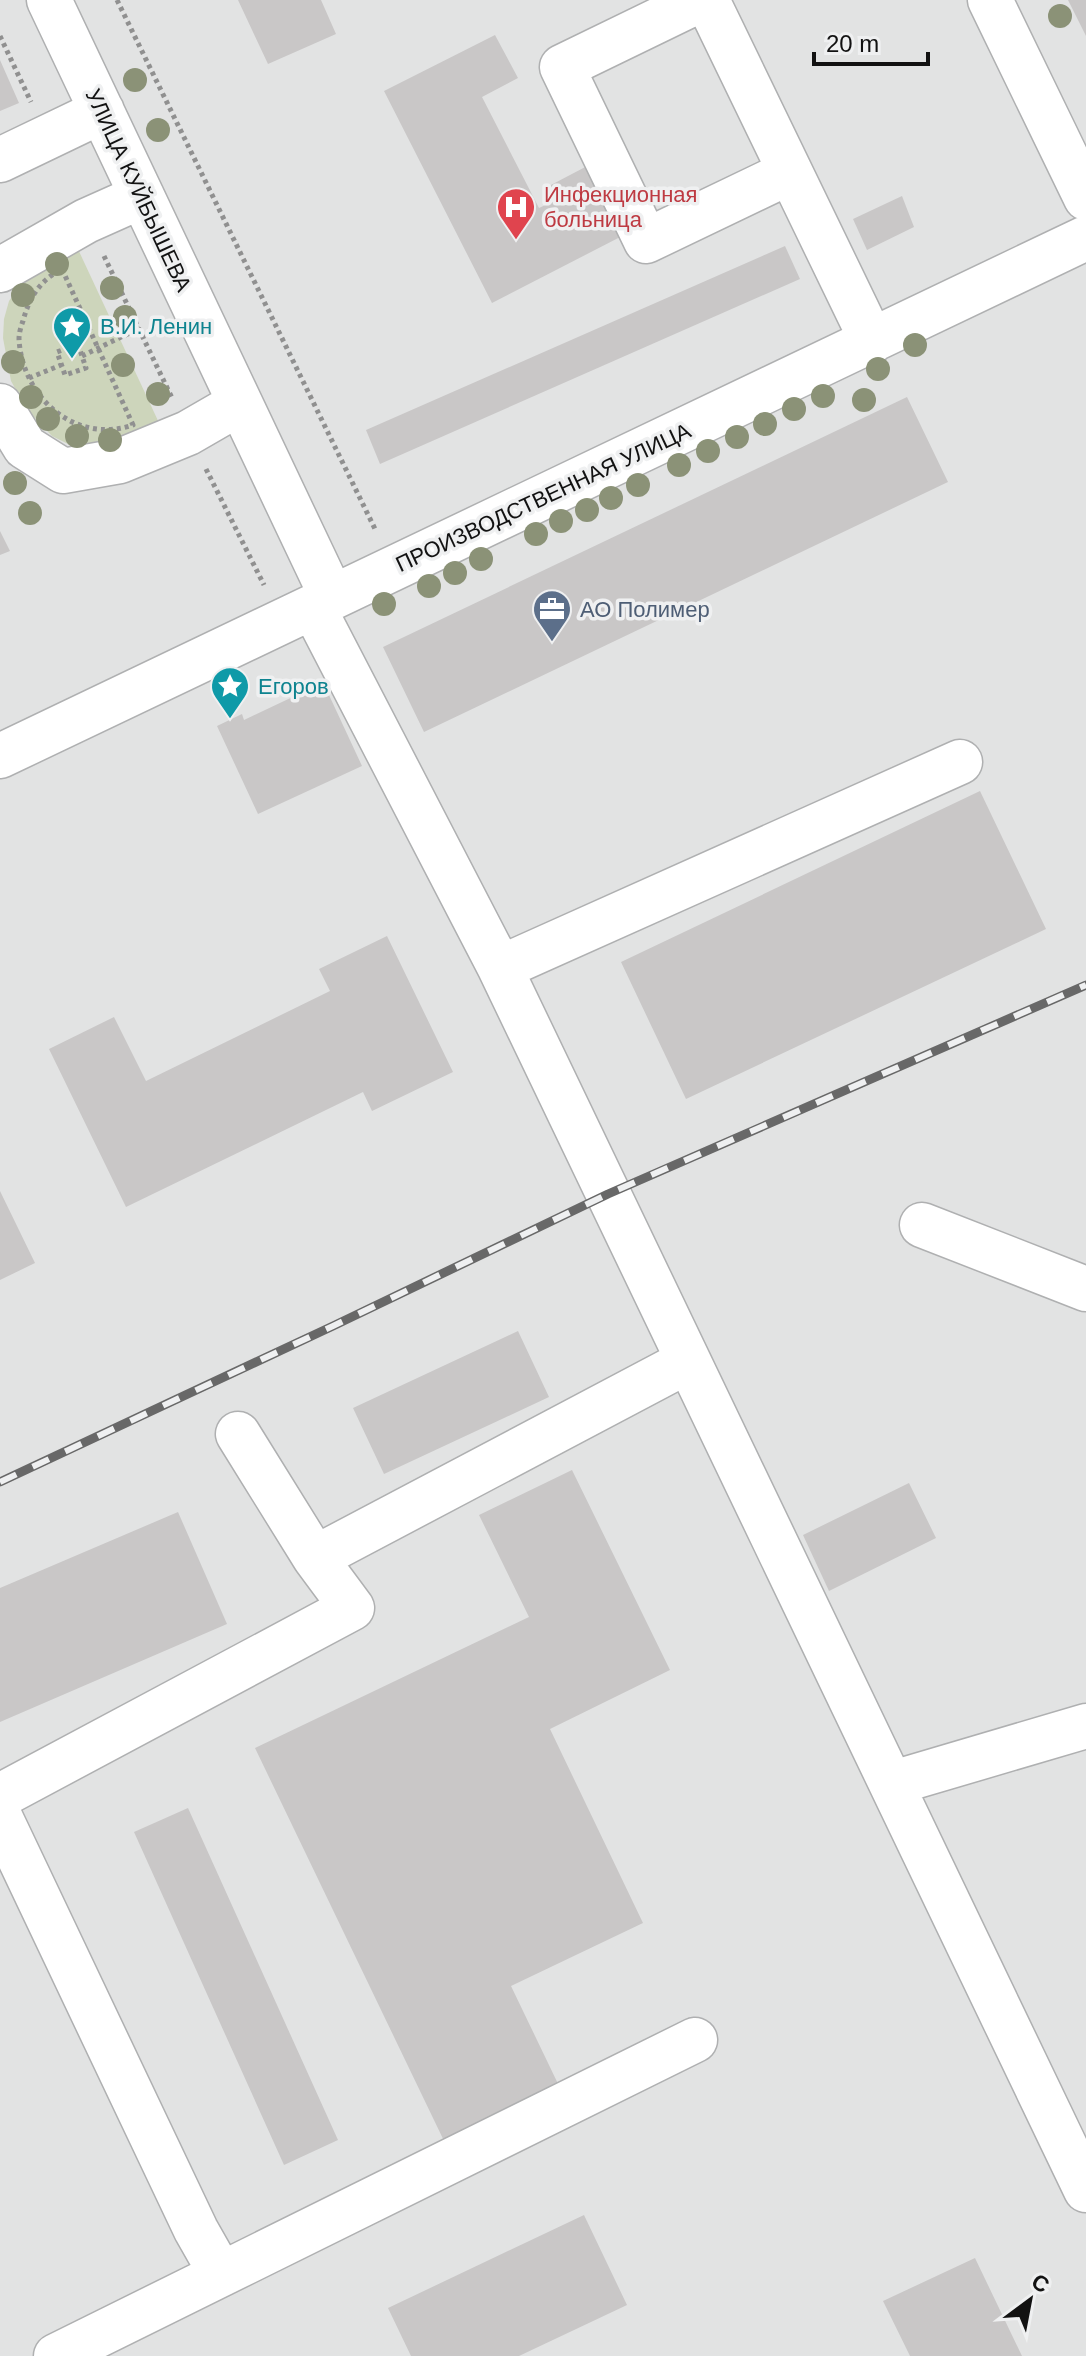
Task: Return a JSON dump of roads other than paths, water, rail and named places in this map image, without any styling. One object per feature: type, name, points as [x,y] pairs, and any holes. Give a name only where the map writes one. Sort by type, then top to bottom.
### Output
[{"type":"street","name":"УЛИЦА КУЙБЫШЕВА","points":[[49,0],[240,403],[309,608],[500,968],[1086,2190]]},
{"type":"street","points":[[700,0],[562,67],[646,241],[790,172]]},
{"type":"street","points":[[707,0],[872,341]]},
{"type":"street","points":[[990,0],[1086,198]]},
{"type":"street","points":[[0,160],[102,111]]},
{"type":"street","points":[[0,270],[86,221],[142,196]]},
{"type":"street","name":"ПРОИЗВОДСТВЕННАЯ УЛИЦА","points":[[0,756],[1086,238]]},
{"type":"street","points":[[0,406],[25,447],[63,471],[120,461],[188,433],[240,403]]},
{"type":"street","points":[[500,968],[960,762]]},
{"type":"street","points":[[922,1225],[1086,1289]]},
{"type":"street","points":[[315,1558],[688,1361]]},
{"type":"street","points":[[0,1796],[352,1608],[315,1558],[238,1434]]},
{"type":"street","points":[[893,1783],[1086,1726]]},
{"type":"street","points":[[0,1817],[196,2230],[221,2274]]},
{"type":"street","points":[[56,2356],[695,2040]]},
{"type":"railway","points":[[0,1482],[608,1194],[1086,985]]},
{"type":"place","name":"Инфекционная больница","points":[[516,241]]},
{"type":"place","name":"В.И. Ленин","points":[[72,360]]},
{"type":"place","name":"АО Полимер","points":[[552,643]]},
{"type":"place","name":"Егоров","points":[[230,720]]}]
